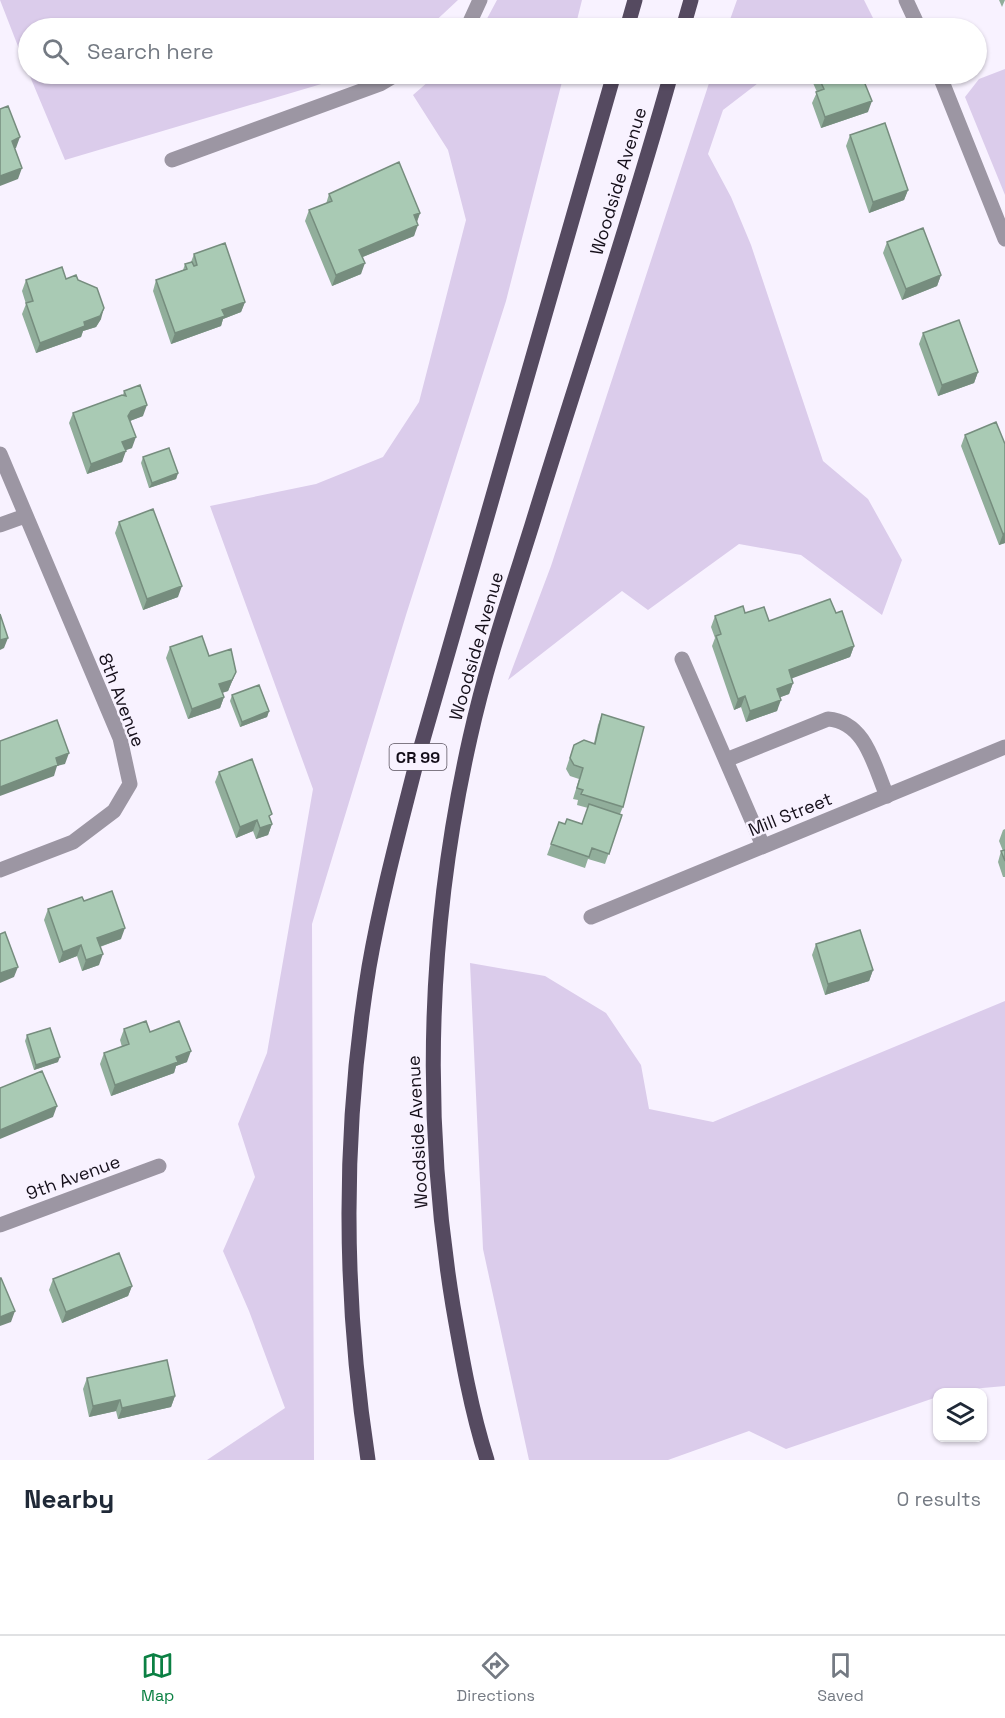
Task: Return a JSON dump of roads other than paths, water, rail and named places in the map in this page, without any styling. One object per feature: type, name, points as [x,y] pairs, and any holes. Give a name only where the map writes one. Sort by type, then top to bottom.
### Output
[{"type":"main road","points":[[630,18],[635,0]]},
{"type":"main road","points":[[686,18],[691,0]]},
{"type":"main road","name":"Woodside Avenue","points":[[368,1460],[356,1381],[349,1275],[348,1173],[356,1070],[369,967],[389,866],[416,764],[611,84]]},
{"type":"main road","name":"Woodside Avenue","points":[[487,1460],[460,1348],[447,1268],[435,1143],[433,1043],[437,945],[451,836],[470,737],[496,640],[668,84]]},
{"type":"street","points":[[472,18],[480,0]]},
{"type":"street","points":[[906,0],[914,18]]},
{"type":"street","points":[[171,160],[380,84]]},
{"type":"street","points":[[943,84],[1005,239]]},
{"type":"street","name":"8th Avenue","points":[[0,454],[120,738],[130,784],[114,811],[73,842],[0,870]]},
{"type":"street","points":[[0,525],[25,516]]},
{"type":"street","points":[[682,659],[763,846]]},
{"type":"street","points":[[726,760],[828,719],[842,720],[863,739],[887,796]]},
{"type":"street","name":"Mill Street","points":[[591,917],[1005,747]]},
{"type":"street","name":"9th Avenue","points":[[0,1225],[159,1166]]}]
